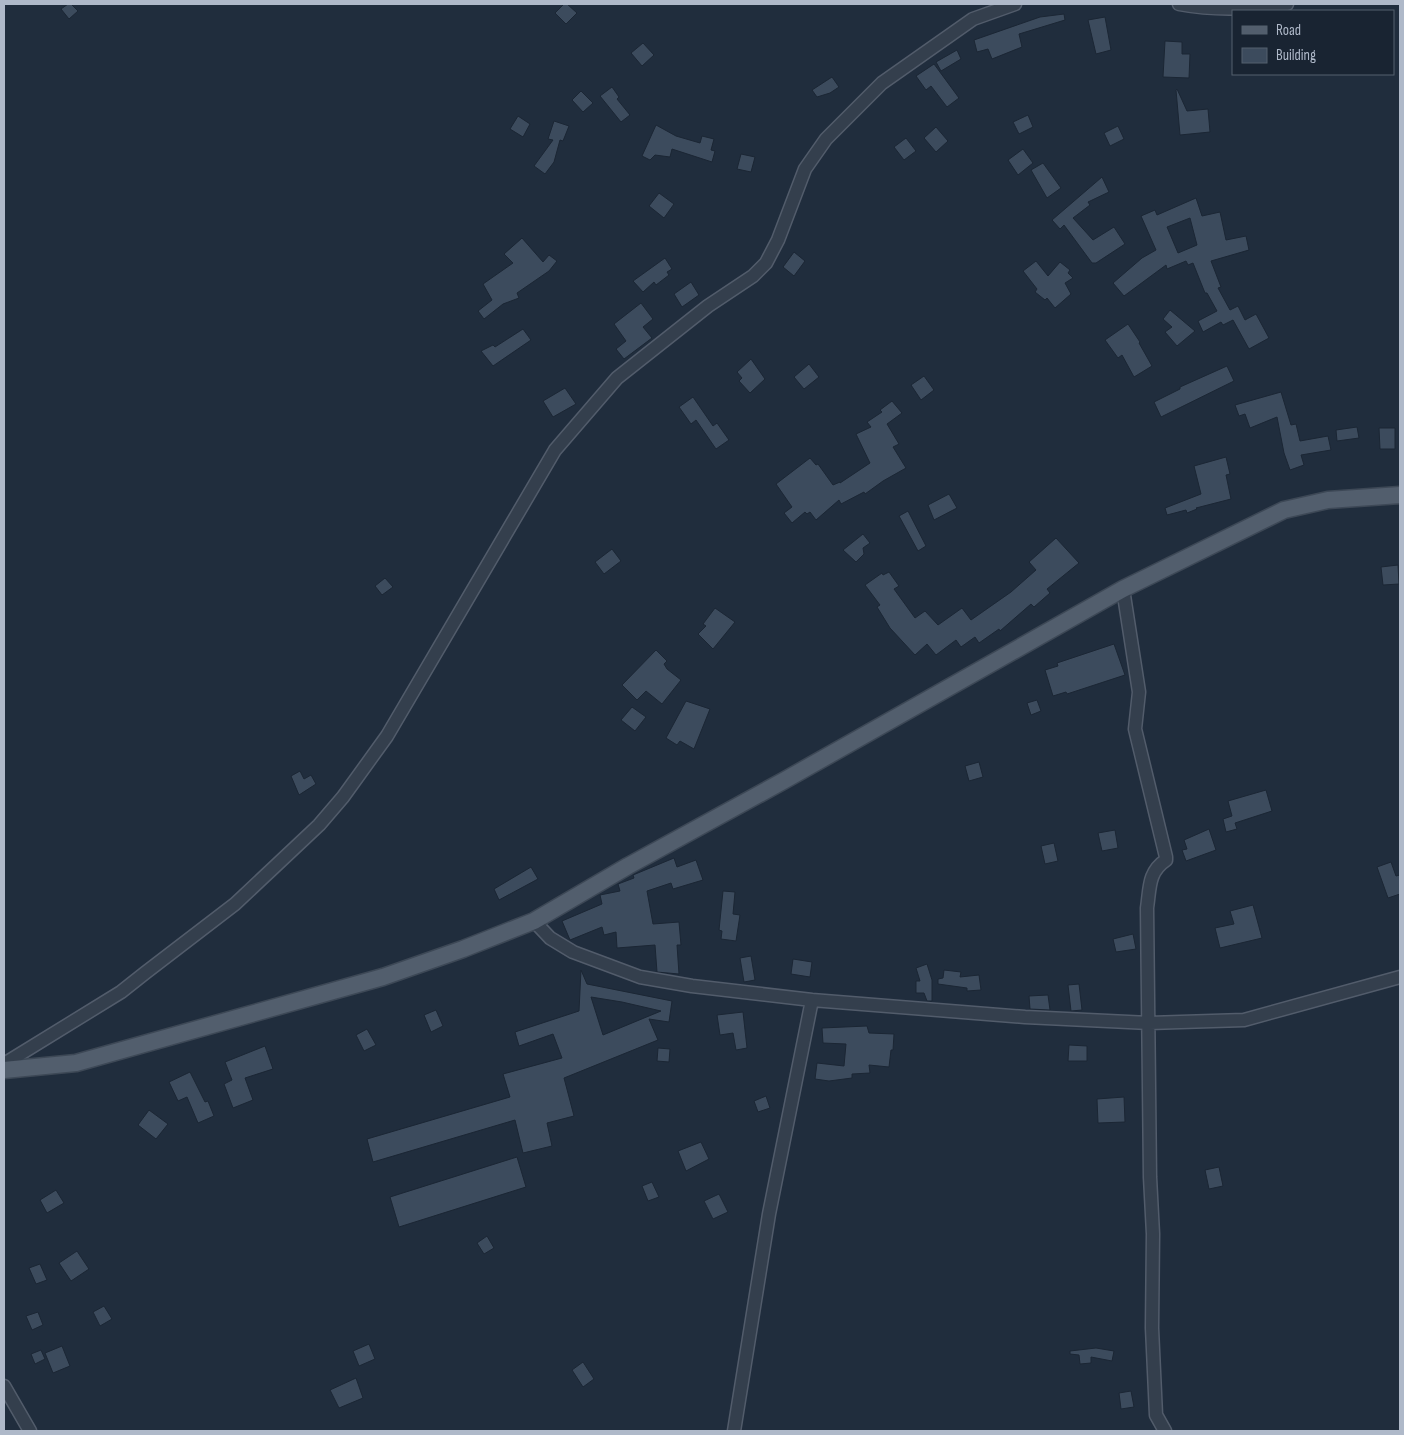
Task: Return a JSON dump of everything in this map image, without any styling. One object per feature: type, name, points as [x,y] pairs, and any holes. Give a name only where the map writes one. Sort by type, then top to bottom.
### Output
[{"type":"main road","points":[[4,1070],[76,1064],[383,977],[463,949],[534,921],[628,866],[785,780],[1123,589],[1284,510],[1328,500],[1400,495]]},
{"type":"street","points":[[4,1064],[127,987],[235,904],[319,825],[343,798],[387,736],[561,442],[616,378],[708,306],[752,276],[766,263],[778,240],[805,169],[826,139],[882,83],[973,19],[1015,4]]},
{"type":"street","points":[[1179,4],[1206,9],[1247,10],[1287,4]]},
{"type":"street","points":[[1123,589],[1139,692],[1136,729],[1166,857],[1166,860],[1157,866],[1152,874],[1147,908],[1150,1023],[1150,1177],[1153,1234],[1152,1328],[1156,1415],[1165,1431]]},
{"type":"street","points":[[534,921],[550,938],[573,952],[640,977],[692,986],[812,1000],[1025,1018],[1150,1023],[1244,1020],[1400,977]]},
{"type":"street","points":[[734,1431],[769,1214],[812,1000]]},
{"type":"street","points":[[4,1386],[30,1431]]},
{"type":"building","points":[[71,4],[78,11],[69,19],[61,9]]},
{"type":"building","points":[[564,4],[567,4],[577,13],[566,24],[555,13]]},
{"type":"building","points":[[1064,14],[1065,20],[1019,34],[1022,47],[992,59],[988,49],[977,52],[974,40],[1040,17]]},
{"type":"building","points":[[1105,17],[1111,50],[1096,54],[1088,20]]},
{"type":"building","points":[[1165,41],[1182,42],[1182,54],[1190,54],[1189,78],[1163,77]]},
{"type":"building","points":[[643,43],[654,55],[642,66],[631,53]]},
{"type":"building","points":[[957,50],[961,59],[941,71],[936,62]]},
{"type":"building","points":[[934,64],[959,98],[947,107],[931,86],[926,90],[916,76]]},
{"type":"building","points":[[832,77],[839,87],[830,93],[817,97],[812,90]]},
{"type":"building","points":[[612,87],[619,97],[617,99],[630,115],[621,122],[600,96]]},
{"type":"building","points":[[1177,89],[1187,111],[1208,109],[1210,132],[1180,135]]},
{"type":"building","points":[[581,91],[593,103],[583,112],[572,100]]},
{"type":"building","points":[[1028,115],[1033,127],[1019,134],[1013,122]]},
{"type":"building","points":[[518,116],[530,124],[523,137],[510,129]]},
{"type":"building","points":[[554,121],[569,126],[563,141],[560,140],[554,162],[545,174],[534,166],[553,140],[548,139]]},
{"type":"building","points":[[656,125],[676,136],[700,143],[702,136],[714,139],[711,150],[715,151],[712,162],[672,149],[670,157],[655,155],[650,160],[642,156]]},
{"type":"building","points":[[1118,126],[1124,139],[1110,146],[1104,133]]},
{"type":"building","points":[[936,127],[948,141],[936,152],[924,138]]},
{"type":"building","points":[[906,138],[916,151],[904,160],[894,147]]},
{"type":"building","points":[[1023,149],[1033,163],[1018,175],[1008,160]]},
{"type":"building","points":[[741,154],[755,157],[751,172],[737,169]]},
{"type":"building","points":[[1043,163],[1061,188],[1047,198],[1031,170]]},
{"type":"building","points":[[1102,177],[1109,192],[1088,202],[1090,205],[1073,218],[1093,240],[1114,227],[1125,244],[1096,263],[1092,263],[1064,225],[1060,229],[1052,220]]},
{"type":"building","points":[[659,193],[674,204],[664,218],[649,206]]},
{"type":"building","points":[[1196,198],[1202,216],[1220,212],[1226,240],[1246,236],[1249,250],[1211,261],[1221,287],[1218,288],[1230,310],[1238,306],[1245,320],[1256,314],[1269,338],[1249,349],[1233,320],[1223,325],[1221,322],[1203,332],[1198,321],[1217,311],[1207,293],[1205,293],[1193,263],[1188,265],[1186,261],[1167,269],[1166,265],[1124,296],[1113,283],[1142,258],[1156,250],[1141,216],[1155,210],[1157,215]],"holes":[[[1190,218],[1197,245],[1178,253],[1167,227]]]},
{"type":"building","points":[[522,238],[543,262],[549,255],[557,261],[549,271],[517,293],[519,298],[503,304],[484,319],[478,311],[492,300],[483,284],[513,263],[504,254]]},
{"type":"building","points":[[794,252],[805,261],[794,276],[783,267]]},
{"type":"building","points":[[665,258],[672,269],[667,272],[669,275],[656,285],[654,282],[643,292],[633,281]]},
{"type":"building","points":[[1036,261],[1048,276],[1060,262],[1070,270],[1068,273],[1073,278],[1065,283],[1071,294],[1055,308],[1047,298],[1045,300],[1035,292],[1037,289],[1023,271]]},
{"type":"building","points":[[691,282],[699,295],[682,307],[674,294]]},
{"type":"building","points":[[641,303],[653,319],[643,327],[652,338],[624,359],[616,349],[626,341],[614,324]]},
{"type":"building","points":[[1170,310],[1195,331],[1177,346],[1165,332],[1172,327],[1163,319]]},
{"type":"building","points":[[1128,324],[1152,366],[1134,377],[1122,355],[1118,358],[1105,340]]},
{"type":"building","points":[[523,329],[531,340],[493,366],[481,351],[493,345],[495,347]]},
{"type":"building","points":[[751,359],[765,379],[750,393],[739,381],[742,378],[737,372]]},
{"type":"building","points":[[809,364],[819,377],[804,389],[794,377]]},
{"type":"building","points":[[1227,366],[1234,381],[1161,417],[1154,402],[1180,389],[1180,387]]},
{"type":"building","points":[[924,376],[934,390],[921,400],[911,385]]},
{"type":"building","points":[[565,388],[576,404],[553,417],[543,401]]},
{"type":"building","points":[[1281,392],[1291,425],[1296,424],[1300,441],[1328,436],[1331,450],[1301,455],[1304,465],[1290,470],[1284,453],[1277,417],[1250,428],[1245,414],[1239,416],[1235,405]]},
{"type":"building","points":[[693,397],[713,426],[717,423],[729,440],[716,449],[696,420],[691,424],[679,407]]},
{"type":"building","points":[[892,401],[902,413],[887,424],[899,444],[893,447],[906,468],[865,494],[864,492],[841,504],[839,500],[816,520],[810,512],[807,514],[805,512],[792,523],[784,513],[792,507],[776,484],[810,458],[816,465],[818,464],[833,485],[840,483],[870,463],[856,434],[871,427],[867,422],[882,412],[880,410]]},
{"type":"building","points":[[1357,427],[1359,438],[1337,441],[1336,430]]},
{"type":"building","points":[[1379,428],[1395,428],[1395,449],[1380,449]]},
{"type":"building","points":[[1226,457],[1230,474],[1226,475],[1231,499],[1196,508],[1187,513],[1186,510],[1167,515],[1165,508],[1201,494],[1194,466]]},
{"type":"building","points":[[949,494],[957,508],[934,520],[928,505]]},
{"type":"building","points":[[908,511],[926,546],[918,551],[899,516]]},
{"type":"building","points":[[863,534],[870,543],[863,548],[864,554],[856,562],[843,550]]},
{"type":"building","points":[[1056,538],[1079,563],[1047,589],[1050,593],[1034,607],[1031,604],[1000,631],[999,629],[979,643],[975,637],[961,647],[956,640],[936,655],[927,644],[915,655],[890,628],[877,607],[880,605],[865,585],[882,573],[883,575],[889,572],[899,586],[894,589],[915,618],[925,611],[938,625],[962,608],[971,620],[1011,592],[1036,570],[1029,562]]},
{"type":"building","points":[[612,549],[621,561],[604,574],[595,562]]},
{"type":"building","points":[[1398,565],[1399,584],[1383,585],[1381,567]]},
{"type":"building","points":[[385,578],[393,587],[382,595],[375,586]]},
{"type":"building","points":[[715,608],[735,622],[713,649],[698,634],[706,626],[703,624]]},
{"type":"building","points":[[1114,644],[1125,675],[1067,694],[1066,692],[1053,696],[1045,670],[1058,666],[1057,663]]},
{"type":"building","points":[[656,650],[667,661],[664,664],[667,669],[681,680],[662,704],[646,691],[637,700],[622,685]]},
{"type":"building","points":[[1037,700],[1041,711],[1031,715],[1027,703]]},
{"type":"building","points":[[686,701],[710,709],[694,749],[680,741],[677,745],[666,738]]},
{"type":"building","points":[[632,707],[646,717],[635,731],[621,720]]},
{"type":"building","points":[[979,762],[983,777],[969,781],[965,766]]},
{"type":"building","points":[[300,771],[304,779],[311,775],[316,784],[299,795],[291,776]]},
{"type":"building","points":[[1266,790],[1272,811],[1235,823],[1237,829],[1226,832],[1223,819],[1232,816],[1228,801]]},
{"type":"building","points":[[1209,829],[1216,850],[1186,861],[1182,850],[1187,849],[1184,840]]},
{"type":"building","points":[[1115,830],[1118,848],[1102,851],[1098,833]]},
{"type":"building","points":[[1054,843],[1058,861],[1045,864],[1041,846]]},
{"type":"building","points":[[674,858],[677,867],[696,860],[703,880],[673,889],[671,883],[647,891],[653,924],[679,922],[681,945],[677,945],[679,974],[657,972],[655,945],[617,948],[616,932],[604,935],[602,927],[570,940],[562,921],[602,904],[600,895],[620,891],[618,884],[634,878],[633,875]]},
{"type":"building","points":[[1391,862],[1396,876],[1400,875],[1400,894],[1388,898],[1377,867]]},
{"type":"building","points":[[531,867],[538,879],[499,900],[494,889]]},
{"type":"building","points":[[723,891],[735,892],[733,914],[740,915],[736,941],[721,939],[722,931],[719,930]]},
{"type":"building","points":[[1253,905],[1262,938],[1220,948],[1215,928],[1234,924],[1230,911]]},
{"type":"building","points":[[1133,934],[1136,949],[1116,952],[1113,939]]},
{"type":"building","points":[[751,956],[755,980],[744,982],[740,958]]},
{"type":"building","points":[[793,959],[812,962],[810,977],[791,974]]},
{"type":"building","points":[[927,964],[932,980],[932,1001],[927,1001],[924,993],[916,993],[916,981],[920,981],[916,968]]},
{"type":"building","points":[[581,970],[587,984],[672,1001],[669,1022],[649,1019],[658,1040],[564,1078],[574,1116],[547,1123],[552,1146],[523,1153],[515,1120],[373,1162],[367,1139],[510,1097],[503,1074],[562,1058],[553,1034],[519,1046],[515,1032],[579,1011]],"holes":[[[591,997],[661,1011],[603,1035]]]},
{"type":"building","points":[[944,970],[961,972],[960,977],[979,975],[981,990],[967,991],[967,988],[938,984],[938,979],[943,978]]},
{"type":"building","points":[[1079,984],[1082,1010],[1071,1011],[1068,985]]},
{"type":"building","points":[[1048,995],[1050,1010],[1030,1009],[1029,996]]},
{"type":"building","points":[[436,1010],[443,1026],[431,1032],[424,1015]]},
{"type":"building","points":[[743,1012],[747,1048],[736,1050],[733,1033],[720,1035],[717,1015]]},
{"type":"building","points":[[867,1026],[869,1033],[894,1034],[889,1067],[869,1065],[870,1073],[852,1074],[852,1078],[829,1081],[815,1079],[817,1063],[844,1066],[846,1044],[823,1043],[822,1028]]},
{"type":"building","points":[[367,1029],[376,1045],[364,1051],[356,1035]]},
{"type":"building","points":[[1069,1045],[1087,1046],[1087,1061],[1068,1061]]},
{"type":"building","points":[[265,1046],[273,1069],[245,1078],[253,1100],[233,1108],[224,1084],[232,1080],[225,1062]]},
{"type":"building","points":[[658,1048],[670,1049],[669,1062],[657,1061]]},
{"type":"building","points":[[190,1072],[205,1102],[208,1101],[214,1116],[198,1123],[187,1097],[178,1101],[169,1082]]},
{"type":"building","points":[[766,1096],[770,1108],[758,1112],[754,1101]]},
{"type":"building","points":[[1124,1097],[1125,1122],[1098,1123],[1097,1099]]},
{"type":"building","points":[[149,1110],[168,1124],[156,1139],[138,1125]]},
{"type":"building","points":[[701,1142],[709,1159],[686,1171],[678,1151]]},
{"type":"building","points":[[517,1157],[526,1187],[399,1227],[390,1197]]},
{"type":"building","points":[[1219,1167],[1223,1186],[1209,1189],[1205,1170]]},
{"type":"building","points":[[652,1182],[659,1197],[648,1201],[642,1186]]},
{"type":"building","points":[[56,1190],[64,1203],[47,1213],[40,1200]]},
{"type":"building","points":[[719,1194],[728,1212],[713,1219],[704,1201]]},
{"type":"building","points":[[487,1236],[494,1248],[484,1254],[477,1243]]},
{"type":"building","points":[[77,1251],[89,1269],[71,1281],[59,1263]]},
{"type":"building","points":[[40,1264],[47,1280],[36,1284],[29,1268]]},
{"type":"building","points":[[104,1306],[112,1319],[100,1326],[93,1312]]},
{"type":"building","points":[[38,1312],[43,1325],[32,1330],[26,1316]]},
{"type":"building","points":[[369,1344],[375,1359],[359,1366],[353,1351]]},
{"type":"building","points":[[62,1346],[70,1366],[53,1373],[45,1353]]},
{"type":"building","points":[[1096,1348],[1114,1351],[1112,1361],[1091,1357],[1091,1363],[1080,1364],[1079,1355],[1070,1354],[1070,1351]]},
{"type":"building","points":[[41,1350],[45,1359],[35,1364],[31,1354]]},
{"type":"building","points":[[583,1362],[594,1379],[583,1387],[572,1370]]},
{"type":"building","points":[[356,1378],[363,1398],[339,1408],[330,1390]]},
{"type":"building","points":[[1131,1391],[1134,1407],[1121,1409],[1119,1393]]}]
